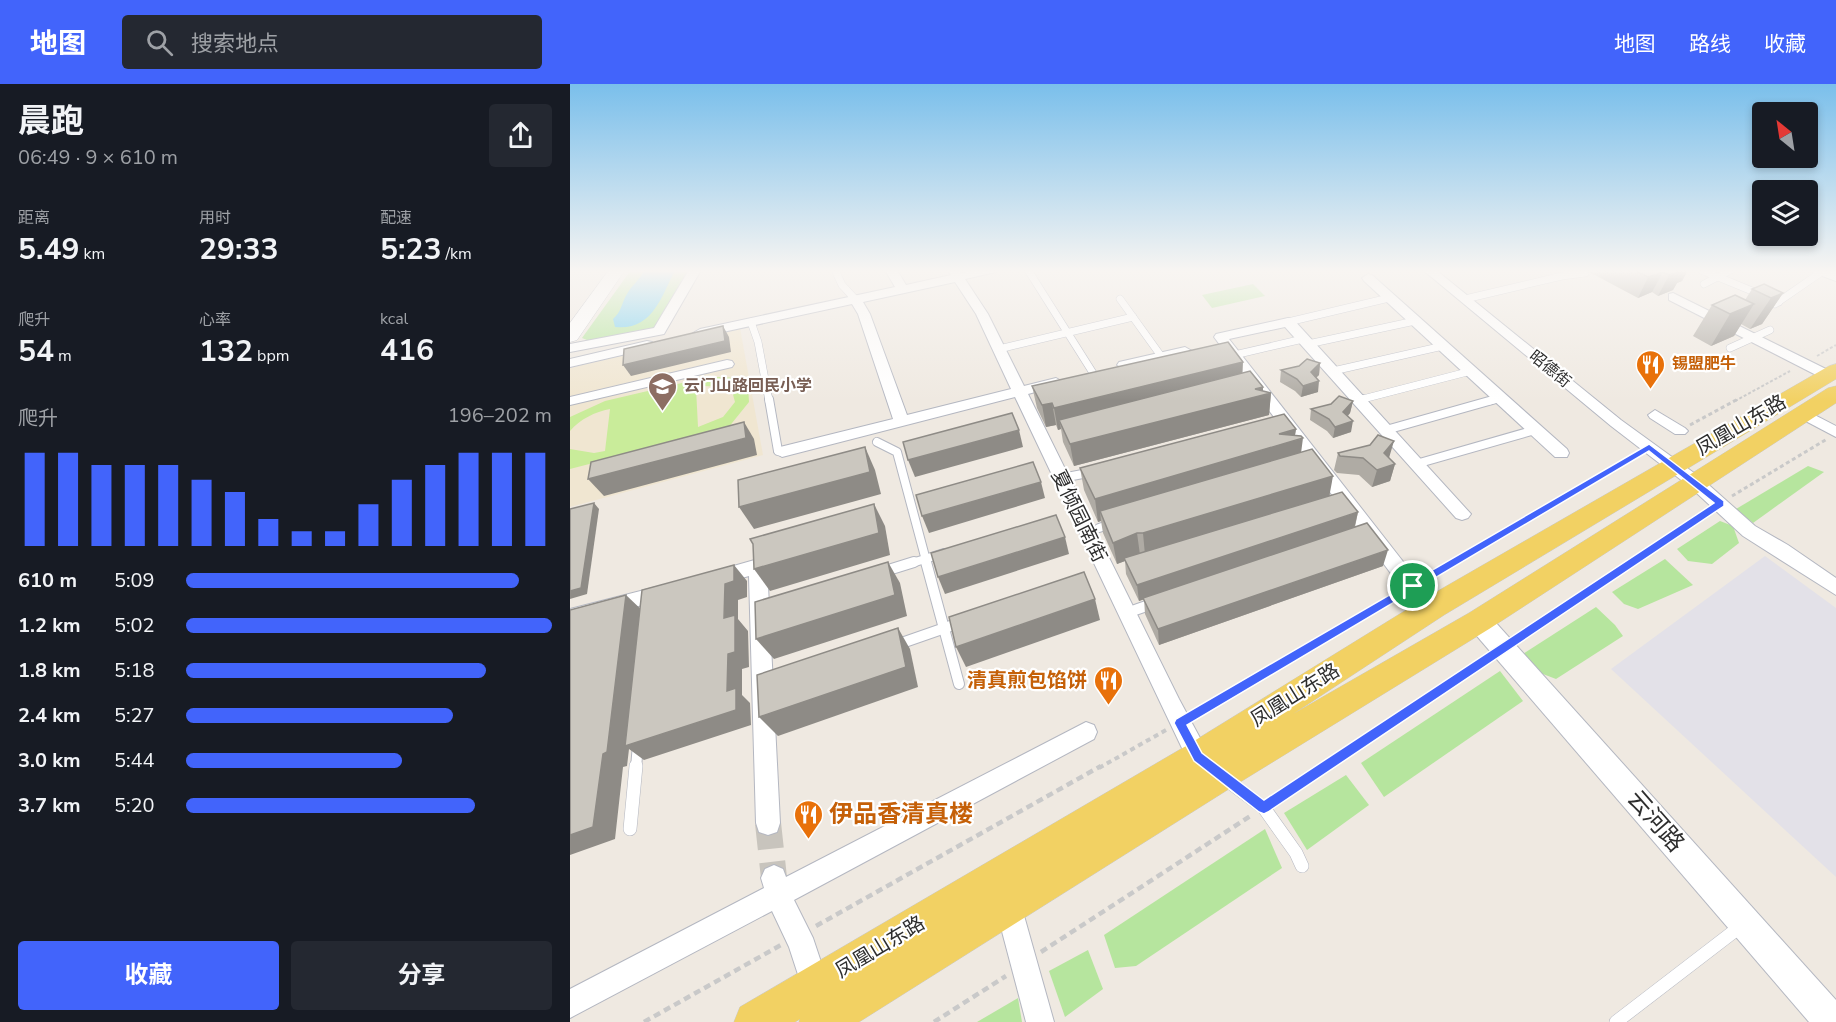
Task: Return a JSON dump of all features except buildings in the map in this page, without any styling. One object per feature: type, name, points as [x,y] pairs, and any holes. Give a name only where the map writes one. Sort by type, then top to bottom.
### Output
[{"type":"main road","points":[[570,336],[586,314]]},
{"type":"main road","name":"凤凰山东路","points":[[820,1022],[1008,905],[1209,766],[1424,596],[1673,464],[1826,375]]},
{"type":"main road","name":"凤凰山东路","points":[[755,1022],[815,986],[1209,766],[1479,621],[1673,464],[1803,414],[1826,375]]},
{"type":"street","points":[[570,348],[659,331],[669,314]]},
{"type":"street","points":[[570,363],[788,314]]},
{"type":"street","points":[[864,314],[901,421]]},
{"type":"street","name":"夏倾园南街","points":[[981,314],[1180,723],[1209,766]]},
{"type":"street","points":[[1407,314],[1561,453]]},
{"type":"street","name":"昭德街","points":[[1483,314],[1616,423],[1673,464],[1720,503],[1749,531],[1782,550],[1836,588]]},
{"type":"street","points":[[1706,314],[1826,375]]},
{"type":"street","points":[[1424,596],[1365,532],[1229,356],[1221,337],[1288,322],[1462,514]]},
{"type":"street","points":[[782,452],[1185,351]]},
{"type":"street","points":[[570,401],[727,364]]},
{"type":"street","points":[[1662,412],[1680,431]]},
{"type":"street","points":[[1803,414],[1836,433]]},
{"type":"street","points":[[570,617],[651,601],[689,585],[758,566],[765,608],[768,687],[768,823]]},
{"type":"street","name":"云河路","points":[[1479,621],[1832,1022]]},
{"type":"street","points":[[570,1004],[776,886],[1086,732]]},
{"type":"street","points":[[776,886],[797,936],[800,938],[815,986]]},
{"type":"street","points":[[1008,905],[1040,1022]]},
{"type":"lane","points":[[1056,314],[1093,373]]},
{"type":"lane","points":[[1131,314],[1161,357]]},
{"type":"lane","points":[[1288,322],[1323,314]]},
{"type":"lane","points":[[999,349],[1133,317]]},
{"type":"lane","points":[[1229,356],[1415,321]]},
{"type":"lane","points":[[751,322],[758,342],[778,451],[782,452]]},
{"type":"lane","points":[[1730,348],[1770,330]]},
{"type":"lane","points":[[1333,371],[1443,346]]},
{"type":"lane","points":[[1359,400],[1471,371]]},
{"type":"lane","points":[[1386,430],[1500,398]]},
{"type":"lane","points":[[1416,464],[1535,430]]},
{"type":"lane","points":[[877,442],[897,452],[959,684]]},
{"type":"lane","points":[[1067,477],[1099,470]]},
{"type":"lane","points":[[1099,528],[1121,521]]},
{"type":"lane","points":[[870,576],[957,549]]},
{"type":"lane","points":[[1135,610],[1168,599]]},
{"type":"lane","points":[[887,648],[977,617]]},
{"type":"lane","points":[[630,829],[639,736]]},
{"type":"lane","points":[[1209,766],[1264,808],[1296,853],[1302,866]]},
{"type":"lane","points":[[1616,1022],[1745,923]]},
{"type":"path","points":[[1680,431],[1826,375],[1836,345]]},
{"type":"path","points":[[934,1022],[1264,808],[1720,503],[1836,433]]},
{"type":"path","points":[[644,1022],[1180,723],[1673,464]]},
{"type":"shaded area","name":"云门山路回民小学","points":[[740,328],[763,455],[570,507],[570,368]]},
{"type":"shaded area","points":[[1765,556],[1836,608],[1836,877],[1611,669]]},
{"type":"green space","points":[[599,314],[663,314],[653,330],[587,345],[587,340],[582,338]]},
{"type":"green space","points":[[721,377],[733,378],[748,386],[749,402],[728,428],[570,469],[570,449],[594,453],[605,451],[610,409],[588,417],[570,431],[570,417],[605,401],[703,378]],"holes":[[[724,387],[732,391],[735,402],[723,417],[698,427],[696,388]]]},
{"type":"green space","points":[[1808,466],[1824,472],[1753,523],[1736,509]]},
{"type":"green space","points":[[1720,521],[1733,526],[1739,543],[1712,564],[1688,561],[1677,549]]},
{"type":"green space","points":[[1665,559],[1693,585],[1638,609],[1624,604],[1612,592]]},
{"type":"green space","points":[[1596,607],[1623,636],[1556,679],[1535,671],[1523,654]]},
{"type":"green space","points":[[1500,671],[1523,701],[1384,797],[1361,763]]},
{"type":"green space","points":[[1346,775],[1369,805],[1307,850],[1284,813]]},
{"type":"green space","points":[[1265,829],[1282,868],[1136,966],[1115,968],[1104,935]]},
{"type":"green space","points":[[1088,950],[1103,989],[1065,1017],[1049,971]]},
{"type":"green space","points":[[1018,998],[1022,1022],[977,1022]]},
{"type":"water","points":[[617,314],[651,314],[638,324],[628,327],[615,327],[613,319]]},
{"type":"tunnel","points":[[768,823],[774,878]]},
{"type":"place","name":"锡盟肥牛","points":[[1651,390]]},
{"type":"place","name":"云门山路回民小学","points":[[663,412]]},
{"type":"place","name":"清真煎包馅饼","points":[[1108,706]]},
{"type":"place","name":"伊品香清真楼","points":[[808,840]]},
{"type":"route","points":[[1649,447],[1674,464],[1720,503],[1264,808],[1198,757],[1180,723],[1413,586],[1649,447]]}]
